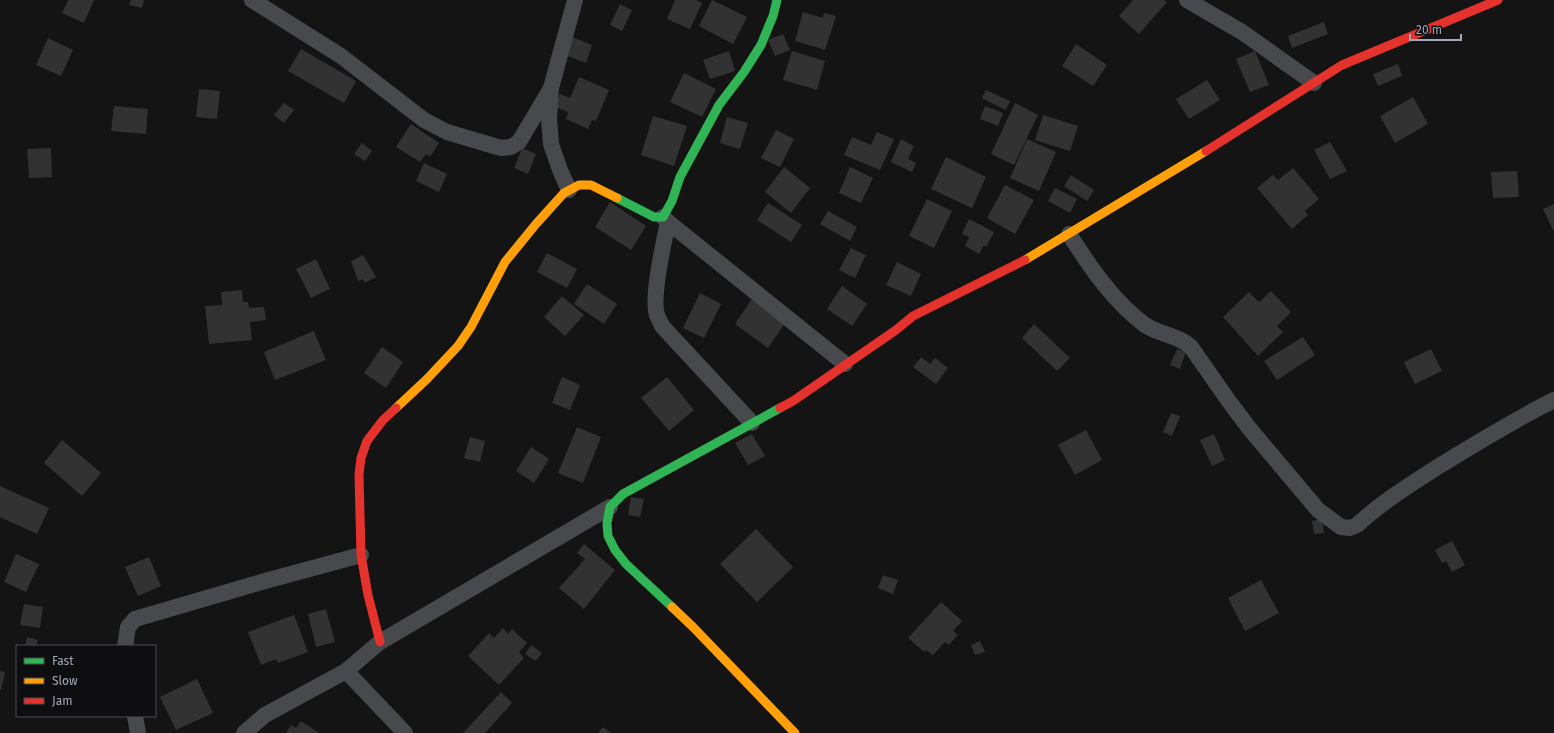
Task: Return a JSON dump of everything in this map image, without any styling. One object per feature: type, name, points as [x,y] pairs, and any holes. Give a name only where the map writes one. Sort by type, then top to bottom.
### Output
[{"type":"street","points":[[252,0],[340,56],[424,120],[447,132],[501,148],[511,147],[519,142],[551,88]]},
{"type":"street","points":[[569,190],[551,144],[549,118],[551,88],[575,0]]},
{"type":"street","points":[[752,423],[662,326],[656,314],[655,302],[665,220],[680,177],[719,105],[744,72],[761,45],[773,16],[777,0]]},
{"type":"street","points":[[1187,0],[1242,32],[1314,83]]},
{"type":"street","points":[[244,733],[265,715],[346,671],[380,642],[610,507],[623,494],[793,401],[896,330],[913,316],[1008,268],[1069,234],[1166,176],[1342,65],[1498,0]]},
{"type":"street","points":[[380,642],[368,595],[361,555],[359,474],[361,458],[367,441],[382,420],[427,379],[458,346],[471,327],[505,262],[536,224],[564,193],[569,190],[578,185],[591,185],[654,217],[665,220],[845,364]]},
{"type":"street","points":[[1069,234],[1107,287],[1129,312],[1147,326],[1165,335],[1185,341],[1191,347],[1249,428],[1318,510],[1341,527],[1350,528],[1357,525],[1368,514],[1401,490],[1481,441],[1554,400]]},
{"type":"street","points":[[610,507],[607,523],[608,536],[615,550],[626,564],[693,627],[795,733]]},
{"type":"street","points":[[125,645],[128,627],[135,619],[361,555]]},
{"type":"street","points":[[346,671],[405,733]]},
{"type":"street","points":[[135,717],[138,733]]},
{"type":"building","points":[[68,0],[94,0],[84,23],[62,13]]},
{"type":"building","points":[[131,0],[144,0],[142,8],[129,5]]},
{"type":"building","points":[[675,0],[696,0],[702,3],[690,29],[667,19]]},
{"type":"building","points":[[712,0],[747,17],[733,44],[699,26]]},
{"type":"building","points":[[1133,0],[1164,0],[1167,2],[1139,34],[1119,16]]},
{"type":"building","points":[[620,4],[632,10],[622,31],[610,25]]},
{"type":"building","points":[[803,12],[823,18],[824,13],[836,16],[825,50],[795,41]]},
{"type":"building","points":[[1324,22],[1328,34],[1292,48],[1288,36]]},
{"type":"building","points":[[783,34],[790,50],[775,56],[768,40]]},
{"type":"building","points":[[572,37],[592,45],[586,63],[565,55]]},
{"type":"building","points":[[48,38],[73,50],[61,76],[36,65]]},
{"type":"building","points":[[1076,44],[1107,65],[1093,86],[1062,66]]},
{"type":"building","points":[[301,49],[356,81],[344,103],[288,71]]},
{"type":"building","points":[[729,51],[735,71],[710,79],[703,60]]},
{"type":"building","points":[[792,51],[825,61],[817,90],[783,80]]},
{"type":"building","points":[[1255,51],[1269,85],[1250,92],[1236,59]]},
{"type":"building","points":[[1398,64],[1402,76],[1378,86],[1373,74]]},
{"type":"building","points":[[684,73],[716,89],[702,117],[670,102]]},
{"type":"building","points":[[579,77],[609,90],[596,121],[592,120],[588,129],[566,119],[568,112],[555,107],[560,94],[570,98]]},
{"type":"building","points":[[1207,80],[1220,100],[1189,119],[1176,99]]},
{"type":"building","points":[[199,89],[220,91],[217,119],[196,117]]},
{"type":"building","points":[[986,90],[1010,101],[1006,110],[982,98]]},
{"type":"building","points":[[1413,97],[1428,124],[1395,143],[1380,116]]},
{"type":"building","points":[[284,103],[294,110],[284,123],[274,115]]},
{"type":"building","points":[[1015,103],[1038,115],[1014,165],[991,154]]},
{"type":"building","points":[[114,106],[148,109],[146,134],[111,131]]},
{"type":"building","points":[[985,106],[1003,113],[998,126],[980,119]]},
{"type":"building","points":[[1043,115],[1078,126],[1070,151],[1035,140]]},
{"type":"building","points":[[653,116],[687,126],[674,166],[641,155]]},
{"type":"building","points":[[727,117],[748,123],[740,149],[720,143]]},
{"type":"building","points":[[411,124],[439,143],[430,157],[426,154],[420,162],[396,147]]},
{"type":"building","points":[[776,130],[794,139],[780,167],[761,158]]},
{"type":"building","points":[[877,132],[894,139],[880,170],[844,155],[852,137],[871,145]]},
{"type":"building","points":[[901,139],[914,146],[908,159],[916,163],[912,172],[891,162]]},
{"type":"building","points":[[1027,139],[1056,152],[1039,191],[1010,178]]},
{"type":"building","points":[[1330,142],[1347,171],[1330,179],[1314,150]]},
{"type":"building","points":[[362,143],[372,151],[365,161],[354,154]]},
{"type":"building","points":[[51,148],[52,177],[29,178],[27,149]]},
{"type":"building","points":[[522,148],[536,154],[528,174],[514,168]]},
{"type":"building","points":[[946,157],[986,177],[972,208],[931,189]]},
{"type":"building","points":[[424,163],[447,174],[439,192],[416,181]]},
{"type":"building","points":[[784,167],[810,188],[791,213],[765,192]]},
{"type":"building","points":[[850,167],[873,178],[861,203],[839,193]]},
{"type":"building","points":[[1293,168],[1319,199],[1305,211],[1308,215],[1292,229],[1257,188],[1273,175],[1278,180]]},
{"type":"building","points":[[1517,171],[1519,197],[1493,198],[1491,172]]},
{"type":"building","points":[[1071,175],[1094,190],[1087,201],[1064,186]]},
{"type":"building","points":[[1005,185],[1034,200],[1015,234],[987,218]]},
{"type":"building","points":[[1055,188],[1077,199],[1070,213],[1048,201]]},
{"type":"building","points":[[927,199],[952,211],[934,248],[909,236]]},
{"type":"building","points":[[610,202],[646,226],[631,250],[595,227]]},
{"type":"building","points":[[768,203],[802,225],[791,242],[757,220]]},
{"type":"building","points":[[1554,204],[1554,232],[1543,209]]},
{"type":"building","points":[[828,211],[857,227],[850,241],[820,224]]},
{"type":"building","points":[[969,219],[994,232],[986,247],[984,245],[979,254],[965,246],[969,237],[962,234]]},
{"type":"building","points":[[851,248],[866,255],[855,278],[839,270]]},
{"type":"building","points":[[547,253],[577,269],[567,288],[537,272]]},
{"type":"building","points":[[363,255],[376,277],[365,283],[363,279],[358,281],[351,261]]},
{"type":"building","points":[[316,259],[330,289],[311,298],[296,269]]},
{"type":"building","points":[[897,262],[921,274],[911,296],[886,285]]},
{"type":"building","points":[[587,284],[617,304],[604,324],[574,304]]},
{"type":"building","points":[[842,286],[867,304],[852,326],[827,309]]},
{"type":"building","points":[[242,290],[243,302],[248,302],[249,308],[264,307],[266,320],[250,322],[252,340],[209,344],[205,306],[222,305],[221,292]]},
{"type":"building","points":[[1271,291],[1291,312],[1277,326],[1283,332],[1258,356],[1223,317],[1249,292],[1259,302]]},
{"type":"building","points":[[700,293],[721,304],[704,338],[683,328]]},
{"type":"building","points":[[562,296],[584,315],[565,336],[544,317]]},
{"type":"building","points":[[752,299],[785,323],[768,348],[735,324]]},
{"type":"building","points":[[1034,324],[1070,358],[1057,371],[1022,338]]},
{"type":"building","points":[[314,331],[326,360],[275,380],[264,352]]},
{"type":"building","points":[[1303,337],[1315,355],[1277,380],[1264,361]]},
{"type":"building","points":[[382,347],[403,362],[386,388],[364,373]]},
{"type":"building","points":[[1177,349],[1186,352],[1180,369],[1170,365]]},
{"type":"building","points":[[1431,349],[1442,371],[1415,384],[1404,362]]},
{"type":"building","points":[[921,357],[930,364],[935,358],[948,368],[936,384],[913,367]]},
{"type":"building","points":[[562,377],[580,385],[570,410],[552,403]]},
{"type":"building","points":[[667,377],[694,410],[669,431],[641,398]]},
{"type":"building","points":[[1171,413],[1180,416],[1172,436],[1163,432]]},
{"type":"building","points":[[577,427],[601,437],[583,483],[558,473]]},
{"type":"building","points":[[1086,430],[1102,460],[1075,475],[1058,445]]},
{"type":"building","points":[[752,434],[765,456],[748,465],[735,443]]},
{"type":"building","points":[[1214,434],[1225,460],[1212,466],[1200,440]]},
{"type":"building","points":[[470,437],[485,441],[480,462],[464,458]]},
{"type":"building","points":[[62,440],[101,473],[82,496],[44,463]]},
{"type":"building","points":[[531,447],[549,459],[534,483],[516,471]]},
{"type":"building","points":[[0,486],[49,508],[37,534],[0,517]]},
{"type":"building","points":[[631,497],[644,499],[640,517],[628,515]]},
{"type":"building","points":[[1322,519],[1324,533],[1314,534],[1312,521]]},
{"type":"building","points":[[756,529],[793,567],[757,602],[720,564]]},
{"type":"building","points":[[1452,541],[1465,565],[1452,572],[1446,561],[1442,563],[1435,550]]},
{"type":"building","points":[[584,544],[615,570],[584,609],[559,588],[585,559],[577,553]]},
{"type":"building","points":[[16,554],[39,564],[26,592],[4,582]]},
{"type":"building","points":[[149,557],[161,586],[138,596],[125,567]]},
{"type":"building","points":[[883,575],[898,580],[893,594],[878,588]]},
{"type":"building","points":[[1261,580],[1279,613],[1245,631],[1228,598]]},
{"type":"building","points":[[941,602],[962,621],[953,631],[958,635],[949,645],[945,642],[933,655],[926,650],[924,652],[908,638]]},
{"type":"building","points":[[24,604],[43,607],[40,628],[20,625]]},
{"type":"building","points":[[326,609],[335,642],[316,647],[308,614]]},
{"type":"building","points":[[294,615],[308,652],[278,663],[276,659],[261,665],[248,632]]},
{"type":"building","points":[[503,628],[508,634],[512,629],[527,643],[519,652],[524,658],[499,685],[468,656],[489,633],[494,638]]},
{"type":"building","points":[[27,637],[38,640],[36,645],[25,645]]},
{"type":"building","points":[[980,641],[985,652],[975,655],[971,645]]},
{"type":"building","points":[[531,645],[542,653],[536,661],[525,654]]},
{"type":"building","points":[[0,671],[5,672],[1,690],[0,690]]},
{"type":"building","points":[[197,679],[213,713],[176,730],[160,697]]},
{"type":"building","points":[[501,692],[512,703],[485,733],[463,733]]},
{"type":"building","points":[[301,721],[319,733],[286,733],[291,725],[296,728]]},
{"type":"building","points":[[603,727],[611,733],[598,733]]},
{"type":"traffic: fast","points":[[617,198],[654,217],[663,217],[672,201],[680,177],[719,105],[744,72],[761,45],[773,16],[777,0]]},
{"type":"traffic: fast","points":[[672,607],[626,564],[615,550],[608,536],[607,523],[610,507],[623,494],[780,408]]},
{"type":"traffic: slow","points":[[1025,260],[1206,151]]},
{"type":"traffic: slow","points":[[396,408],[427,379],[458,346],[471,327],[505,262],[564,193],[579,185],[591,185],[617,198]]},
{"type":"traffic: slow","points":[[672,607],[795,733]]},
{"type":"traffic: jam","points":[[1206,151],[1342,65],[1498,0]]},
{"type":"traffic: jam","points":[[780,408],[793,401],[896,330],[913,316],[1025,260]]},
{"type":"traffic: jam","points":[[380,642],[368,595],[361,555],[359,474],[361,458],[367,441],[383,420],[396,408]]}]
